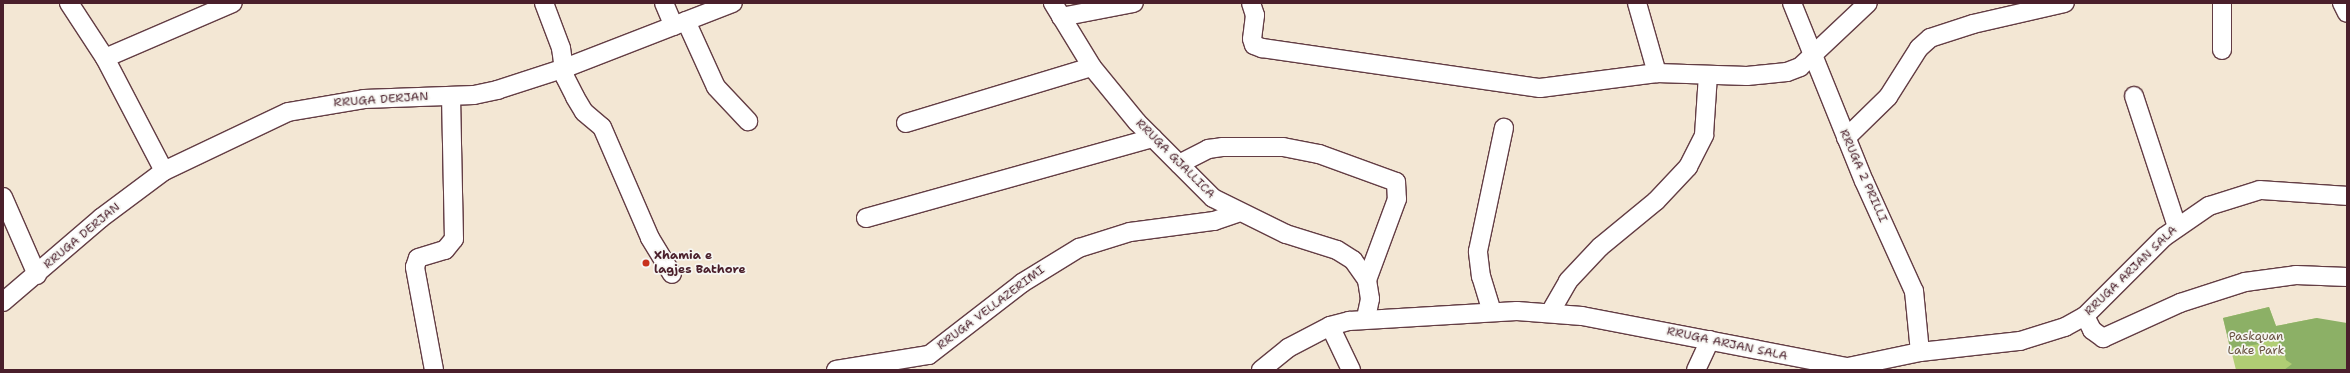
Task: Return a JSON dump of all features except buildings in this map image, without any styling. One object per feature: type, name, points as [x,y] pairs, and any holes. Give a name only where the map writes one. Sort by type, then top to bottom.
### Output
[{"type":"street","points":[[69,3],[104,58],[164,170]]},
{"type":"street","points":[[104,58],[233,3]]},
{"type":"street","points":[[544,3],[565,68],[584,112],[602,127],[636,210],[672,274]]},
{"type":"street","points":[[664,3],[680,23],[716,87],[748,121]]},
{"type":"street","name":"RRUGA DERJAN","points":[[3,302],[37,275],[101,218],[164,170],[288,112],[364,99],[451,96],[497,90],[565,68],[733,3]]},
{"type":"street","points":[[1057,10],[1134,3]]},
{"type":"street","points":[[1251,3],[1254,15],[1252,39],[1254,45],[1262,48],[1540,88],[1657,72],[1708,75],[1787,72],[1800,67],[1813,56],[1868,3]]},
{"type":"street","points":[[1637,3],[1657,72]]},
{"type":"street","name":"RRUGA 2 PRILLI","points":[[1792,3],[1846,138],[1914,291],[1920,352]]},
{"type":"street","points":[[1846,138],[1888,97],[1919,48],[1930,38],[1973,24],[2065,3]]},
{"type":"street","points":[[2222,3],[2222,50]]},
{"type":"street","points":[[2342,3],[2347,13]]},
{"type":"street","name":"RRUGA GJALLICA","points":[[1057,10],[1092,67],[1153,138],[1213,198],[1237,213],[1286,234],[1337,250],[1354,260],[1367,280],[1370,299],[1366,318]]},
{"type":"street","points":[[906,123],[1092,67]]},
{"type":"street","points":[[1551,312],[1573,276],[1600,247],[1656,201],[1688,167],[1704,135],[1708,75]]},
{"type":"street","points":[[434,370],[415,267],[418,258],[446,250],[454,239],[451,96]]},
{"type":"street","points":[[2134,96],[2176,227]]},
{"type":"street","points":[[1492,312],[1481,277],[1478,251],[1504,128]]},
{"type":"street","points":[[866,218],[1153,138]]},
{"type":"street","points":[[1179,164],[1208,149],[1222,146],[1284,148],[1319,154],[1396,182],[1397,199],[1367,280]]},
{"type":"street","name":"RRUGA ARJAN SALA","points":[[1261,370],[1288,348],[1330,326],[1366,318],[1492,312],[1551,312],[1710,340],[1848,368],[1920,352],[2020,341],[2066,327],[2085,316],[2176,227],[2209,206],[2260,190],[2282,189],[2347,196]]},
{"type":"street","points":[[3,197],[37,275]]},
{"type":"street","name":"RRUGA VELLAZERIMI","points":[[836,370],[929,355],[1022,283],[1079,248],[1130,232],[1214,221],[1237,213]]},
{"type":"street","points":[[2085,316],[2092,330],[2103,338],[2180,303],[2245,282],[2296,275],[2347,277]]},
{"type":"street","points":[[1330,326],[1351,370]]},
{"type":"street","points":[[1696,370],[1710,340]]},
{"type":"street","points":[[1875,362],[1884,369],[1897,370]]},
{"type":"green space","name":"Paskquan Lake Park","points":[[2269,307],[2276,326],[2317,318],[2347,370],[2236,370],[2223,318]]},
{"type":"green space","name":"Paskquan Lake Park","points":[[2269,307],[2276,326],[2317,318],[2347,323],[2347,370],[2284,370],[2292,364],[2286,360],[2283,346],[2272,336],[2260,344],[2230,348],[2223,318]]},
{"type":"place","name":"Xhamia e lagjes Bathore","points":[[646,263]]}]
